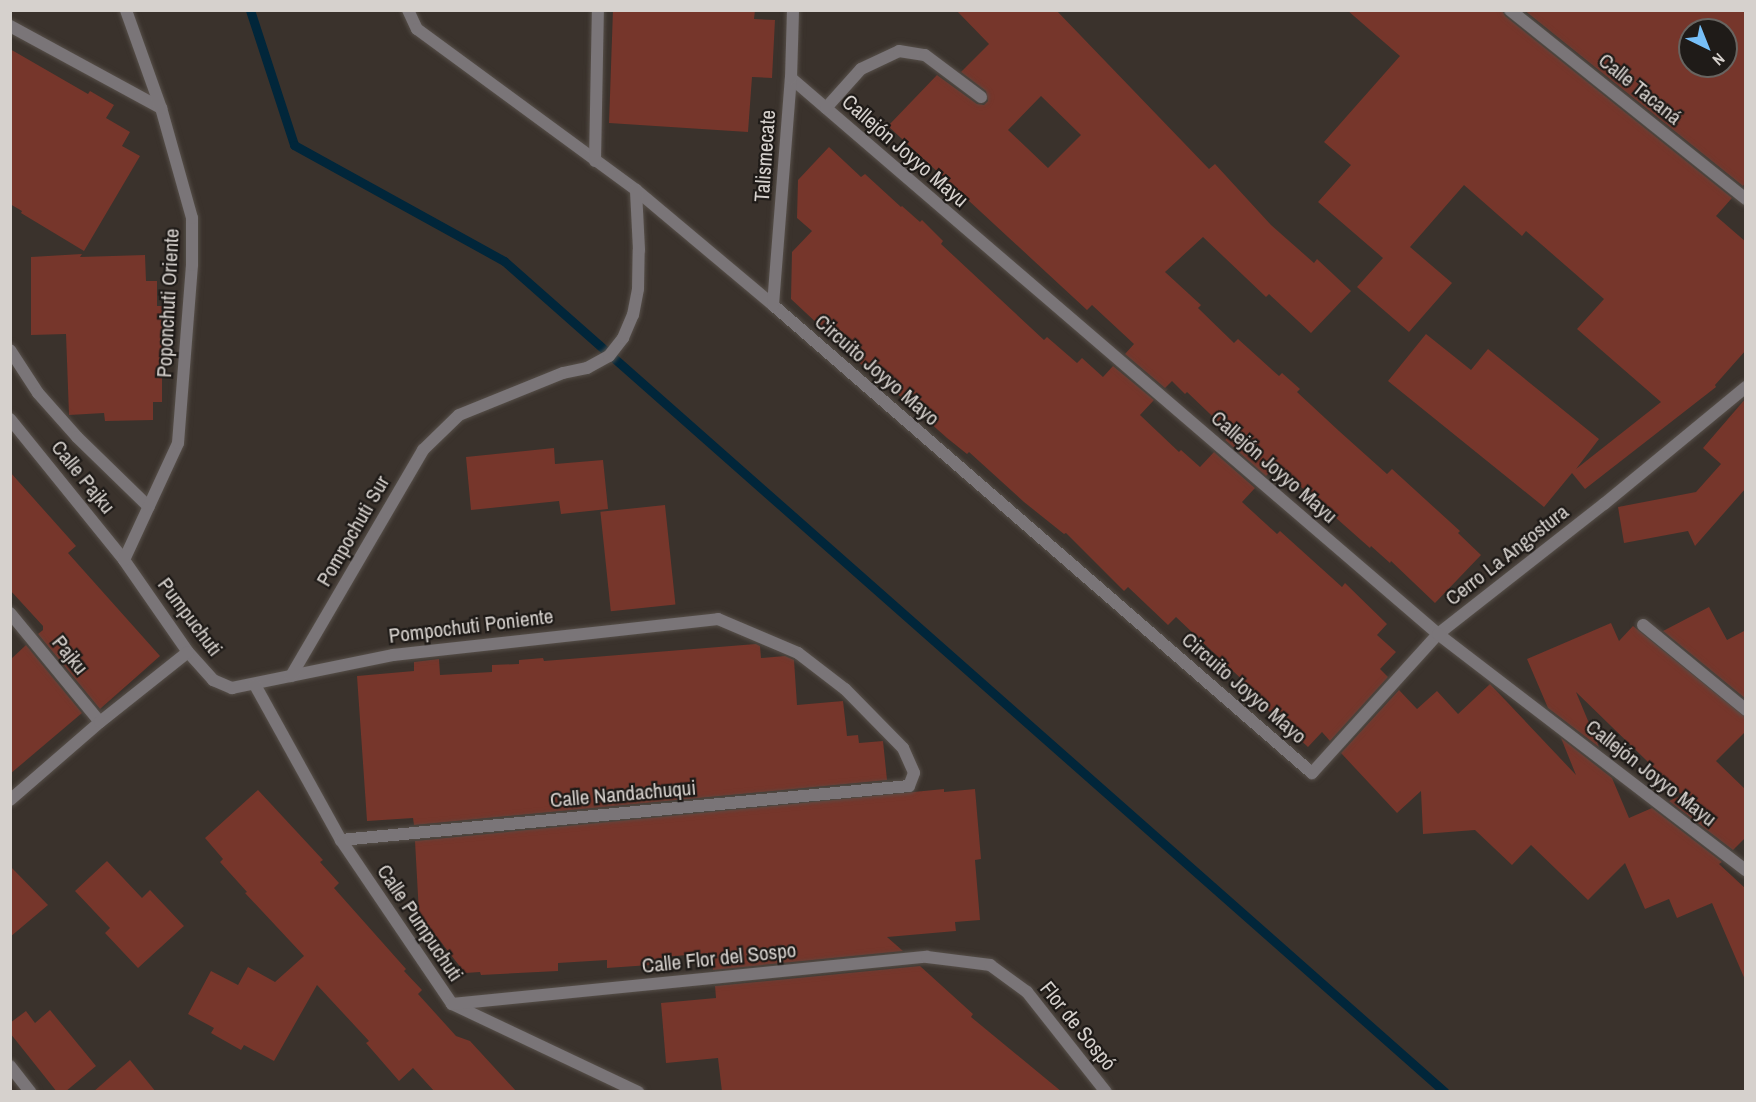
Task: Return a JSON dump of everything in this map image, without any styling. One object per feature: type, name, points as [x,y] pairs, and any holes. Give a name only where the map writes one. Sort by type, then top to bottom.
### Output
[{"type":"street","name":"Poponchuti Oriente","points":[[124,560],[178,443],[192,265],[192,218],[161,108],[126,10]]},
{"type":"street","name":"Circuito Joyyo Mayo","points":[[408,10],[417,29],[636,190],[773,305],[1312,773]]},
{"type":"street","points":[[417,29],[419,10]]},
{"type":"street","points":[[595,161],[598,10]]},
{"type":"street","name":"Talismecate","points":[[773,305],[791,78],[793,10]]},
{"type":"street","name":"Calle Tacaná","points":[[1510,10],[1746,199]]},
{"type":"street","points":[[10,26],[161,108]]},
{"type":"street","points":[[826,108],[861,69],[899,51],[926,55],[981,97]]},
{"type":"street","name":"Callejón Joyyo Mayu","points":[[791,78],[1438,634],[1746,870]]},
{"type":"street","name":"Pompochuti Sur","points":[[291,676],[423,450],[459,415],[563,373],[587,368],[609,356],[623,338],[633,315],[638,289],[636,190]]},
{"type":"street","points":[[10,350],[38,393],[77,437],[149,507]]},
{"type":"street","name":"Cerro La Angostura","points":[[1312,773],[1438,634],[1604,504],[1746,387]]},
{"type":"street","name":"Calle Pajku","points":[[10,419],[124,560]]},
{"type":"street","name":"Pumpuchuti","points":[[124,560],[188,652],[213,680],[232,688]]},
{"type":"street","name":"Pajku","points":[[10,613],[100,722]]},
{"type":"street","name":"Pompochuti Poniente","points":[[232,688],[393,655],[717,619],[798,653],[845,689],[903,748],[915,773],[909,786]]},
{"type":"street","points":[[1643,624],[1746,710]]},
{"type":"street","points":[[10,800],[100,722],[188,652]]},
{"type":"street","name":"Calle Pumpuchuti","points":[[255,685],[340,840],[452,1004],[638,1092]]},
{"type":"street","name":"Calle Nandachuqui","points":[[340,840],[909,786]]},
{"type":"street","name":"Calle Flor del Sospo","points":[[452,1004],[927,957],[990,965]]},
{"type":"street","name":"Flor de Sospó","points":[[990,965],[1027,992],[1106,1092]]},
{"type":"street","points":[[10,1066],[30,1092]]},
{"type":"building","points":[[613,10],[755,10],[754,19],[775,20],[772,78],[752,77],[748,132],[609,123]]},
{"type":"building","points":[[956,10],[1056,10],[1209,169],[1215,164],[1271,225],[1314,263],[1317,259],[1351,291],[1311,333],[1269,294],[1266,297],[1203,237],[1165,272],[1201,305],[1198,308],[1234,343],[1238,339],[1279,376],[1282,373],[1300,389],[1297,392],[1339,431],[1387,474],[1392,469],[1460,531],[1458,533],[1481,555],[1435,603],[1391,561],[1390,563],[1371,546],[1370,548],[1292,479],[1290,481],[1275,467],[1266,476],[1225,440],[1231,434],[1187,392],[1185,394],[1172,381],[1165,388],[1125,354],[1134,344],[1092,305],[1087,310],[888,126],[937,75],[977,104],[984,105],[988,101],[986,91],[961,72],[989,44]],"holes":[[[1041,96],[1081,135],[1048,168],[1008,130]]]},
{"type":"building","points":[[1347,10],[1502,10],[1505,16],[1732,198],[1716,216],[1746,242],[1746,350],[1715,385],[1716,387],[1585,489],[1572,473],[1544,507],[1388,381],[1426,334],[1471,370],[1488,349],[1599,439],[1576,469],[1661,402],[1577,329],[1604,299],[1526,231],[1522,236],[1464,185],[1410,247],[1452,283],[1409,332],[1357,287],[1383,258],[1318,202],[1351,165],[1324,142],[1400,56]]},
{"type":"building","points":[[1524,10],[1746,10],[1746,182],[1743,186]]},
{"type":"building","points":[[10,49],[88,94],[90,91],[114,105],[106,118],[130,132],[122,146],[140,156],[84,251],[10,204]]},
{"type":"building","points":[[829,147],[861,177],[865,174],[901,207],[920,222],[922,220],[943,241],[941,244],[1044,340],[1047,337],[1077,363],[1082,358],[1103,377],[1113,366],[1154,400],[1140,415],[1179,452],[1181,450],[1200,467],[1214,452],[1255,488],[1242,502],[1277,534],[1280,531],[1342,587],[1345,583],[1387,624],[1377,635],[1396,652],[1380,669],[1388,677],[1330,741],[1322,732],[1308,747],[1249,693],[1252,689],[1176,617],[1168,625],[1128,587],[1124,591],[1066,533],[1064,534],[1024,502],[969,452],[967,454],[947,438],[866,366],[865,368],[791,299],[792,252],[812,231],[797,218],[798,180]]},
{"type":"building","points":[[82,254],[80,257],[145,255],[146,281],[157,281],[157,306],[162,306],[162,402],[153,402],[153,420],[105,421],[104,413],[69,415],[66,334],[31,335],[31,257]]},
{"type":"building","points":[[1746,398],[1746,488],[1695,546],[1688,531],[1624,543],[1618,507],[1696,492],[1721,464],[1703,448]]},
{"type":"building","points":[[554,448],[555,464],[603,460],[608,509],[561,514],[559,501],[471,510],[466,457]]},
{"type":"building","points":[[10,472],[76,546],[68,553],[160,656],[100,709],[38,634],[43,630],[43,626],[10,590]]},
{"type":"building","points":[[665,505],[675,604],[611,611],[600,512]]},
{"type":"building","points":[[1709,607],[1727,640],[1746,630],[1746,699],[1663,631]]},
{"type":"building","points":[[1611,623],[1619,641],[1633,626],[1746,718],[1746,731],[1716,761],[1746,790],[1746,837],[1733,850],[1669,801],[1682,795],[1576,692],[1599,747],[1548,708],[1527,659]]},
{"type":"building","points":[[756,644],[760,646],[761,658],[785,656],[794,660],[797,705],[843,701],[847,736],[858,735],[859,743],[883,741],[887,780],[414,825],[413,818],[367,821],[357,676],[414,671],[414,662],[439,659],[440,675],[492,672],[492,665],[519,664],[519,660],[543,658],[544,661]]},
{"type":"building","points":[[26,645],[82,713],[10,774],[10,660]]},
{"type":"building","points":[[1490,684],[1576,775],[1561,738],[1612,778],[1629,818],[1652,808],[1722,862],[1719,864],[1746,889],[1746,982],[1712,903],[1677,918],[1669,899],[1645,909],[1625,863],[1588,900],[1531,845],[1512,865],[1475,830],[1423,834],[1421,791],[1397,813],[1341,753],[1399,690],[1417,709],[1437,691],[1458,714]]},
{"type":"building","points":[[944,789],[944,792],[975,789],[981,859],[975,860],[980,920],[955,922],[956,931],[887,937],[903,951],[713,970],[711,953],[663,957],[664,964],[607,968],[607,960],[558,963],[558,971],[481,975],[480,972],[465,973],[419,914],[415,841]]},
{"type":"building","points":[[258,790],[323,860],[320,862],[339,883],[334,888],[406,969],[404,971],[422,990],[418,994],[456,1036],[470,1041],[517,1092],[435,1092],[413,1068],[399,1081],[366,1043],[369,1041],[317,985],[274,1061],[244,1045],[241,1050],[211,1033],[214,1028],[188,1014],[211,971],[238,985],[248,967],[275,982],[304,956],[245,893],[247,892],[220,862],[223,859],[205,838]]},
{"type":"building","points":[[107,861],[142,898],[150,890],[184,926],[138,968],[105,933],[110,928],[75,891]]},
{"type":"building","points":[[10,866],[48,905],[10,937]]},
{"type":"building","points":[[920,966],[973,1014],[971,1017],[1062,1092],[722,1092],[718,1058],[666,1063],[661,1003],[716,998],[715,986]]},
{"type":"building","points":[[50,1010],[96,1066],[65,1092],[57,1092],[10,1033],[10,1023],[26,1011],[35,1023]]},
{"type":"building","points":[[130,1060],[156,1092],[93,1092]]},
{"type":"waterway","points":[[250,10],[294,145],[504,261],[1445,1092]]}]
